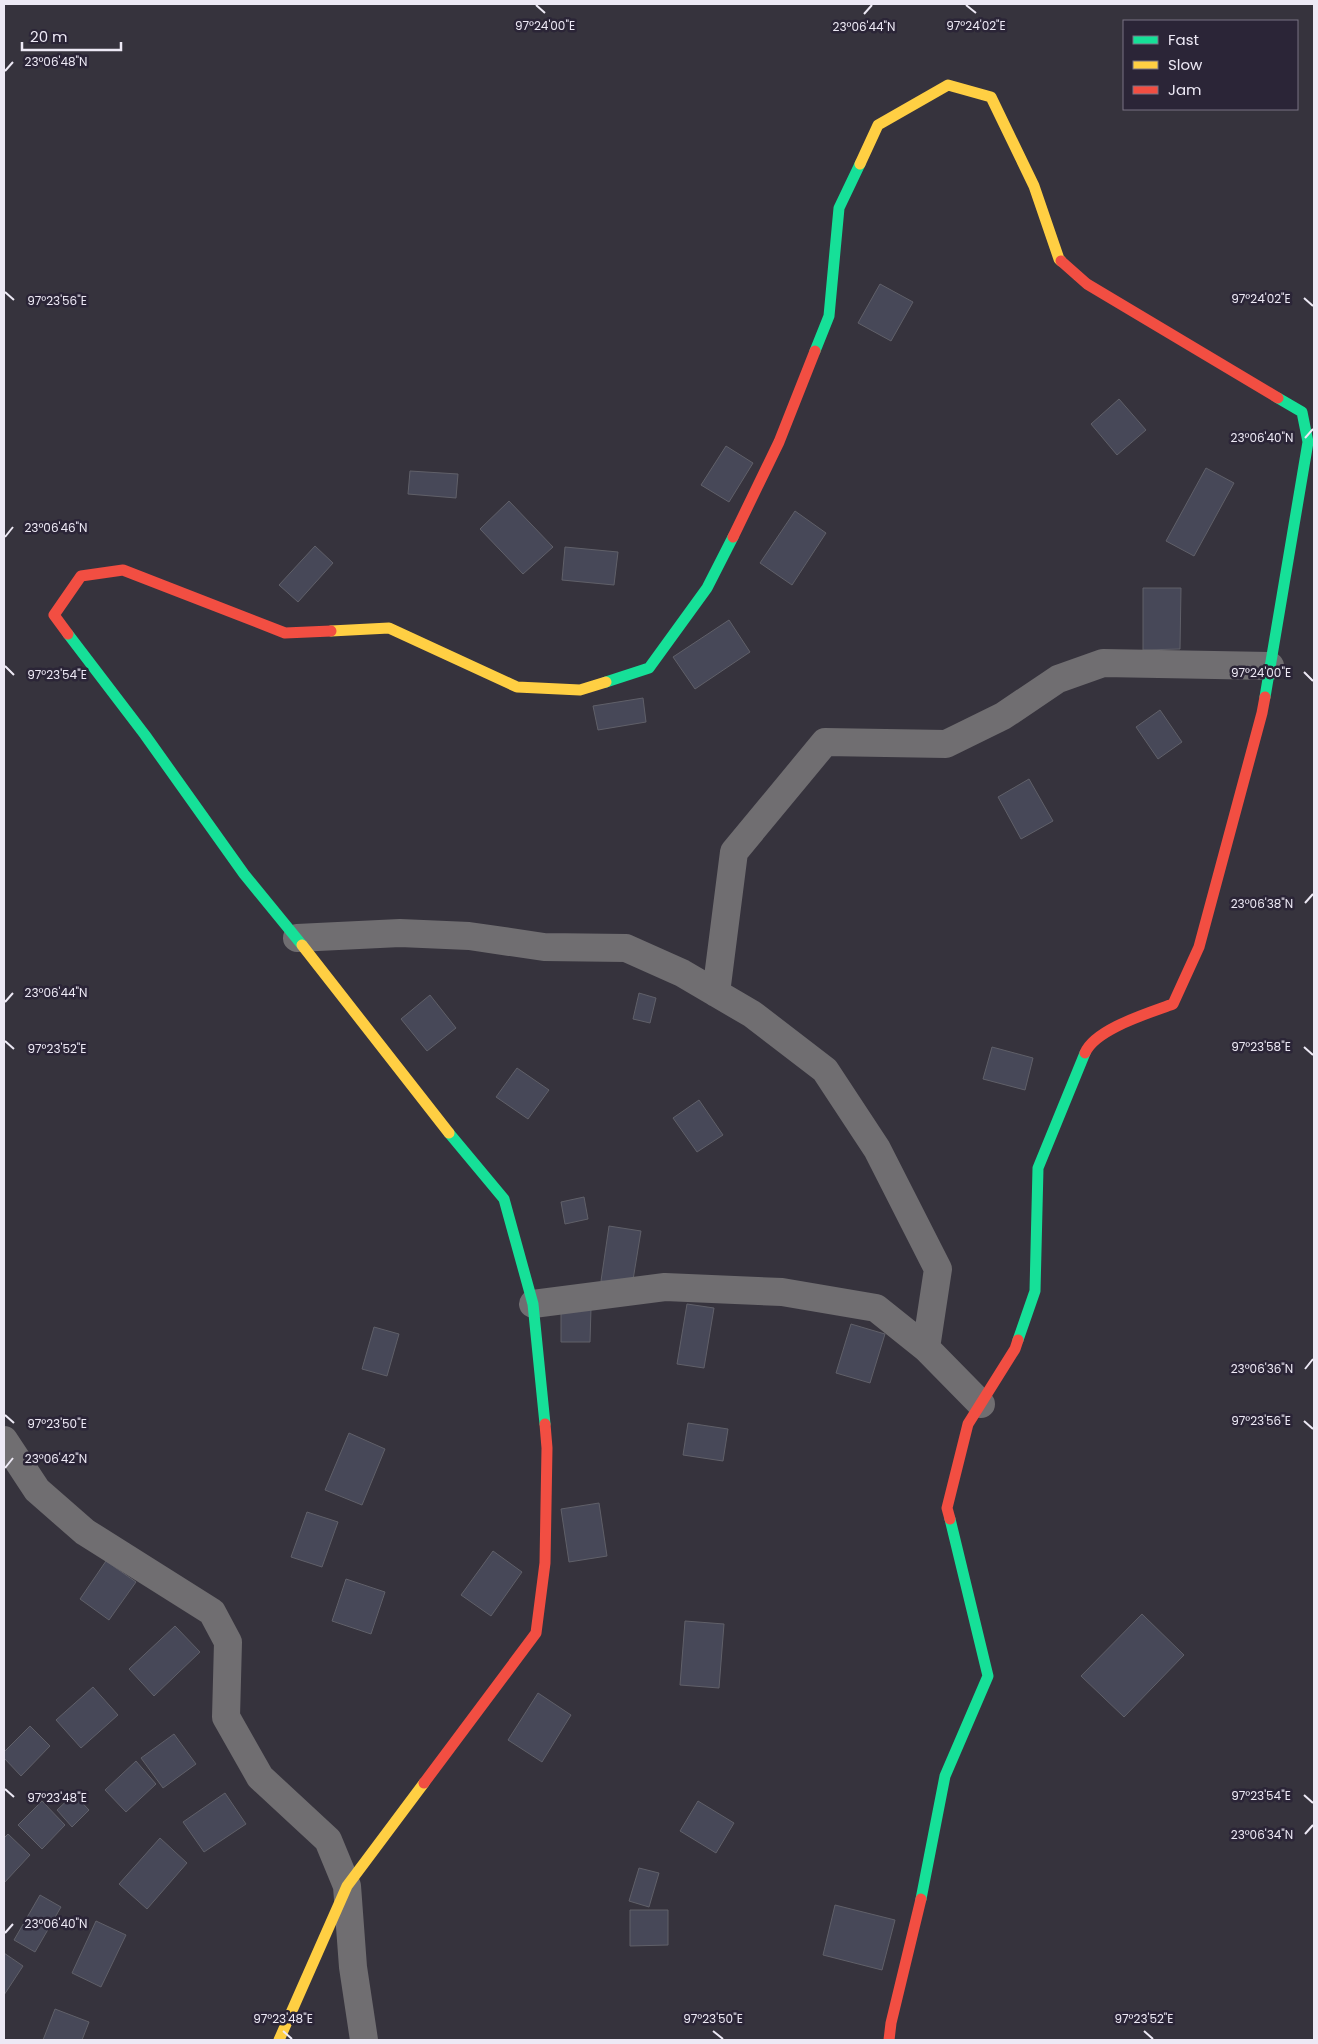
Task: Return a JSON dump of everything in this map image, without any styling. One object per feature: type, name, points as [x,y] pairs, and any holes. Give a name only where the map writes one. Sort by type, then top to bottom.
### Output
[{"type":"street","points":[[279,2040],[347,1886],[536,1633],[545,1563],[547,1448],[533,1304],[504,1199],[424,1103],[297,938],[244,874],[145,736],[54,615],[81,576],[123,570],[285,632],[389,628],[517,687],[580,690],[649,668],[707,588],[779,442],[829,316],[839,208],[878,125],[948,85],[991,96],[1034,186],[1059,259],[1087,284],[1302,412],[1308,442],[1262,713],[1199,947],[1173,1004],[1116,1026],[1088,1045],[1038,1168],[1035,1291],[1015,1349],[968,1424],[947,1508],[988,1676],[945,1776],[923,1891],[889,2040]]},
{"type":"street","points":[[716,993],[734,852],[825,742],[946,744],[1004,716],[1058,679],[1103,662],[1270,666]]},
{"type":"street","points":[[297,938],[400,933],[470,936],[544,947],[626,948],[682,973],[752,1014],[826,1070],[877,1149],[938,1269],[926,1348]]},
{"type":"street","points":[[533,1304],[666,1287],[782,1292],[876,1308],[926,1348],[981,1404]]},
{"type":"street","points":[[4,1440],[37,1490],[85,1532],[212,1612],[228,1642],[226,1717],[260,1777],[328,1840],[347,1886],[353,1967],[364,2040]]},
{"type":"building","points":[[880,284],[913,302],[891,341],[858,323]]},
{"type":"building","points":[[1119,399],[1146,430],[1117,455],[1091,424]]},
{"type":"building","points":[[726,446],[753,463],[729,502],[701,485]]},
{"type":"building","points":[[1206,468],[1234,483],[1194,556],[1166,541]]},
{"type":"building","points":[[410,471],[458,474],[456,498],[408,494]]},
{"type":"building","points":[[509,501],[553,547],[523,574],[480,529]]},
{"type":"building","points":[[795,511],[826,533],[792,585],[760,563]]},
{"type":"building","points":[[315,546],[333,563],[298,602],[279,585]]},
{"type":"building","points":[[565,547],[618,552],[614,585],[562,580]]},
{"type":"building","points":[[1143,588],[1181,588],[1180,649],[1143,650]]},
{"type":"building","points":[[729,620],[750,652],[695,689],[673,657]]},
{"type":"building","points":[[643,698],[646,722],[598,730],[593,706]]},
{"type":"building","points":[[1160,710],[1182,742],[1158,759],[1136,727]]},
{"type":"building","points":[[1029,779],[1053,821],[1021,839],[998,797]]},
{"type":"building","points":[[639,993],[656,998],[650,1023],[633,1019]]},
{"type":"building","points":[[430,995],[456,1028],[427,1051],[401,1019]]},
{"type":"building","points":[[992,1047],[1033,1058],[1025,1090],[983,1079]]},
{"type":"building","points":[[517,1068],[549,1090],[528,1119],[496,1097]]},
{"type":"building","points":[[699,1100],[723,1135],[697,1152],[673,1118]]},
{"type":"building","points":[[584,1197],[588,1219],[565,1224],[561,1202]]},
{"type":"building","points":[[609,1226],[641,1231],[632,1286],[601,1281]]},
{"type":"building","points":[[687,1304],[714,1308],[704,1368],[677,1364]]},
{"type":"building","points":[[591,1308],[590,1342],[561,1342],[561,1309]]},
{"type":"building","points":[[851,1324],[885,1334],[870,1383],[836,1373]]},
{"type":"building","points":[[374,1327],[399,1334],[387,1376],[362,1369]]},
{"type":"building","points":[[688,1423],[728,1429],[723,1461],[683,1455]]},
{"type":"building","points":[[349,1433],[385,1449],[362,1505],[325,1490]]},
{"type":"building","points":[[599,1503],[607,1556],[569,1562],[561,1509]]},
{"type":"building","points":[[307,1512],[338,1522],[322,1567],[291,1557]]},
{"type":"building","points":[[493,1551],[522,1572],[491,1616],[461,1595]]},
{"type":"building","points":[[106,1561],[136,1582],[109,1620],[80,1599]]},
{"type":"building","points":[[346,1579],[385,1592],[371,1634],[332,1621]]},
{"type":"building","points":[[1142,1614],[1184,1655],[1124,1717],[1081,1676]]},
{"type":"building","points":[[685,1621],[724,1624],[719,1688],[680,1685]]},
{"type":"building","points":[[175,1626],[200,1652],[154,1696],[129,1669]]},
{"type":"building","points":[[93,1687],[118,1715],[81,1748],[56,1720]]},
{"type":"building","points":[[538,1693],[571,1715],[542,1762],[508,1740]]},
{"type":"building","points":[[30,1726],[50,1746],[21,1776],[4,1758],[4,1752]]},
{"type":"building","points":[[174,1734],[196,1764],[163,1788],[141,1758]]},
{"type":"building","points":[[136,1761],[156,1784],[126,1812],[105,1790]]},
{"type":"building","points":[[225,1793],[246,1824],[204,1852],[183,1822]]},
{"type":"building","points":[[74,1794],[89,1810],[72,1827],[57,1810]]},
{"type":"building","points":[[42,1801],[65,1825],[42,1849],[18,1825]]},
{"type":"building","points":[[698,1801],[734,1823],[716,1853],[680,1831]]},
{"type":"building","points":[[8,1834],[30,1855],[4,1883],[4,1838]]},
{"type":"building","points":[[160,1838],[187,1863],[147,1909],[119,1884]]},
{"type":"building","points":[[639,1868],[659,1873],[649,1907],[629,1901]]},
{"type":"building","points":[[40,1895],[61,1907],[35,1952],[14,1940]]},
{"type":"building","points":[[835,1905],[895,1920],[882,1970],[823,1955]]},
{"type":"building","points":[[630,1910],[668,1910],[668,1945],[630,1946]]},
{"type":"building","points":[[96,1921],[126,1935],[101,1987],[72,1973]]},
{"type":"building","points":[[4,1953],[23,1966],[4,1995]]},
{"type":"building","points":[[55,2009],[89,2022],[82,2040],[43,2040]]},
{"type":"traffic: fast","points":[[815,351],[829,316],[839,208],[860,164]]},
{"type":"traffic: fast","points":[[1265,697],[1308,442],[1302,412],[1278,398]]},
{"type":"traffic: fast","points":[[606,682],[649,668],[707,588],[733,537]]},
{"type":"traffic: fast","points":[[68,634],[145,735],[244,874],[302,945]]},
{"type":"traffic: fast","points":[[1018,1340],[1035,1291],[1038,1168],[1085,1053]]},
{"type":"traffic: fast","points":[[449,1133],[504,1199],[533,1304],[545,1424]]},
{"type":"traffic: fast","points":[[921,1899],[945,1776],[988,1676],[950,1519]]},
{"type":"traffic: slow","points":[[860,164],[878,125],[948,85],[991,97],[1034,186],[1061,261]]},
{"type":"traffic: slow","points":[[331,631],[389,628],[517,687],[580,690],[606,682]]},
{"type":"traffic: slow","points":[[302,945],[449,1133]]},
{"type":"traffic: slow","points":[[279,2040],[347,1886],[424,1783]]},
{"type":"traffic: jam","points":[[1061,261],[1087,284],[1278,398]]},
{"type":"traffic: jam","points":[[733,537],[779,442],[815,351]]},
{"type":"traffic: jam","points":[[68,634],[54,615],[81,576],[123,570],[285,633],[331,631]]},
{"type":"traffic: jam","points":[[1085,1053],[1091,1044],[1111,1029],[1173,1004],[1199,947],[1265,697]]},
{"type":"traffic: jam","points":[[950,1519],[947,1508],[968,1424],[1015,1349],[1018,1340]]},
{"type":"traffic: jam","points":[[424,1783],[536,1633],[545,1563],[547,1448],[545,1424]]},
{"type":"traffic: jam","points":[[889,2040],[891,2023],[921,1899]]}]
